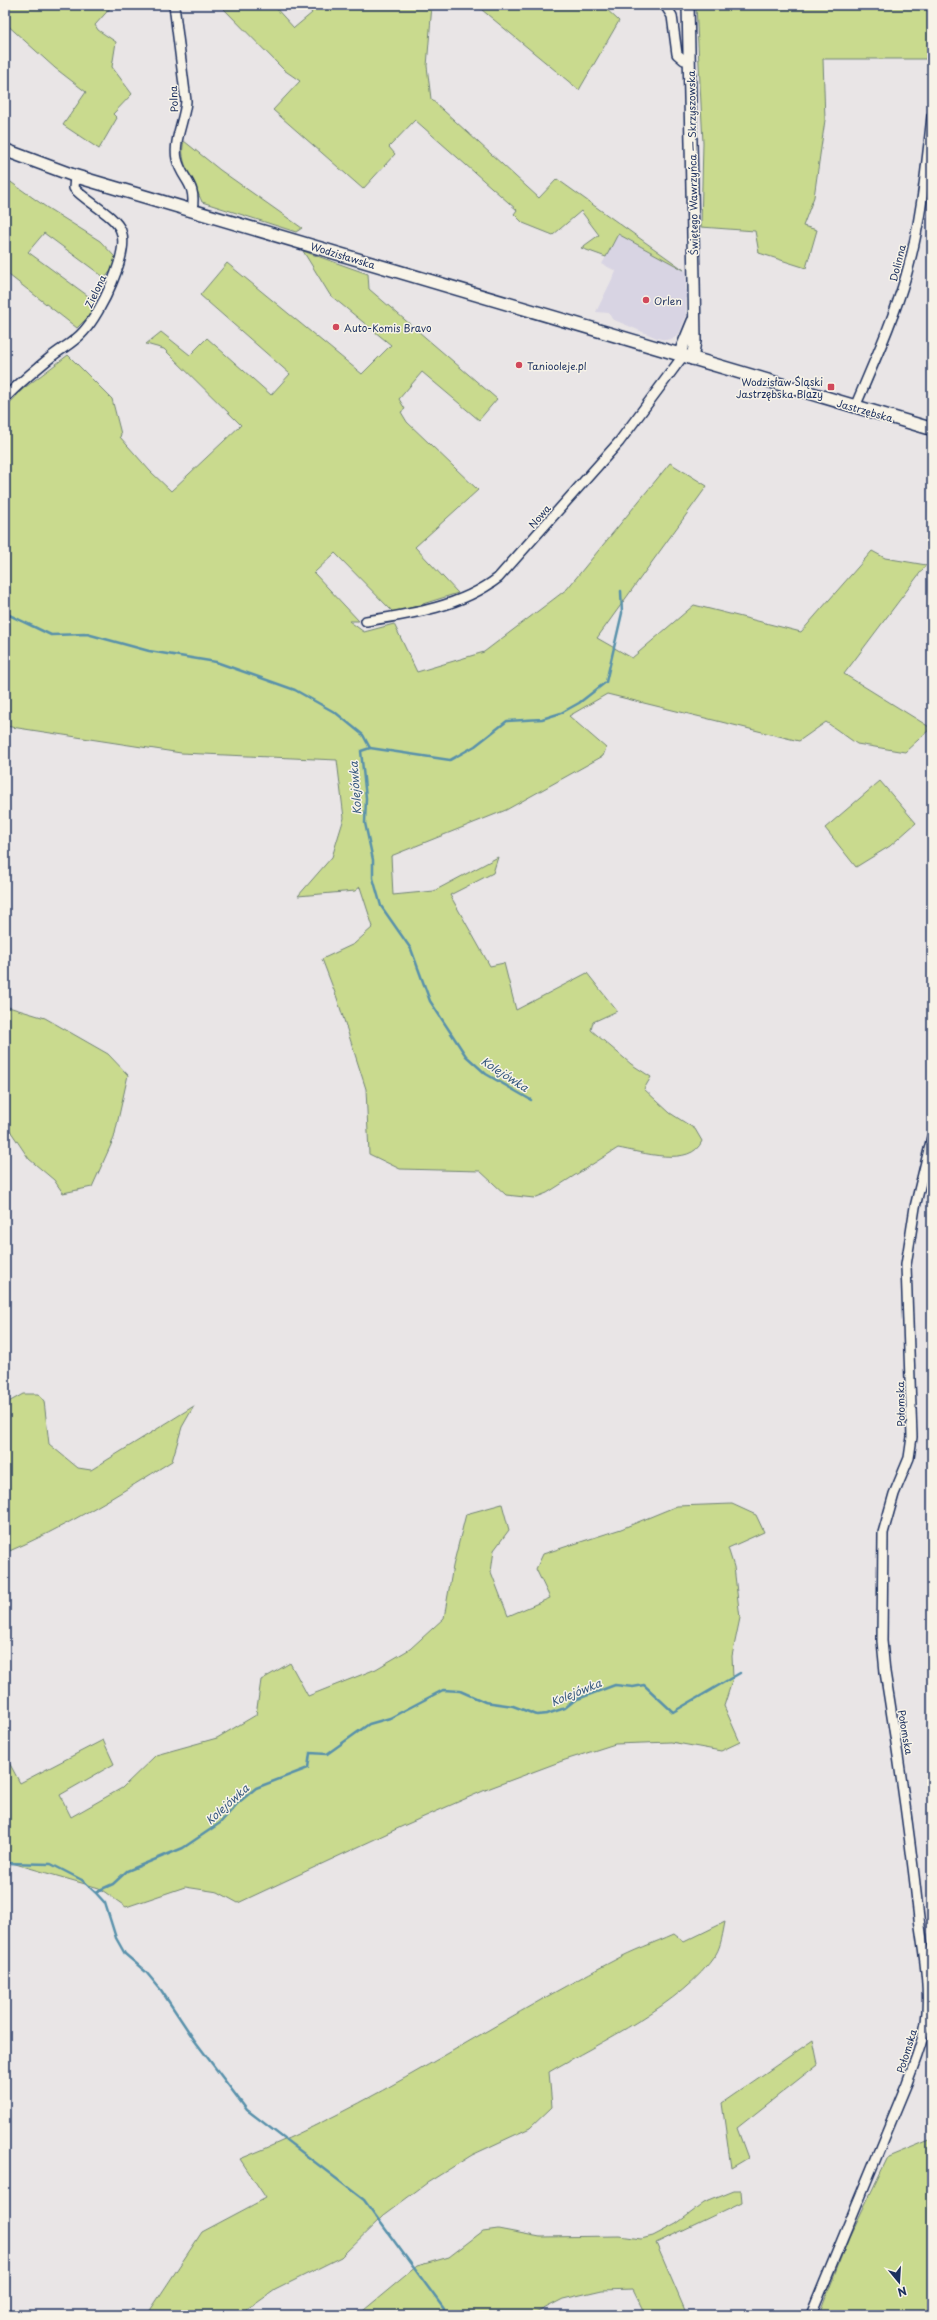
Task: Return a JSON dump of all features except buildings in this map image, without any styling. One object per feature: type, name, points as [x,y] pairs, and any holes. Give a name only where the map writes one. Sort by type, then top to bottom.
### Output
[{"type":"main road","name":"Wodzisławska","points":[[5,150],[75,176],[684,356]]},
{"type":"main road","name":"Jastrzębska","points":[[684,356],[932,429]]},
{"type":"street","name":"Polna","points":[[174,5],[186,101],[185,114],[176,147],[177,160],[194,195],[192,210]]},
{"type":"street","points":[[665,5],[672,16],[677,54],[684,60],[689,60]]},
{"type":"street","name":"Świętego Wawrzyńca — Skrzyszowska","points":[[684,356],[694,320],[688,5]]},
{"type":"street","name":"Dolinna","points":[[855,407],[895,309],[906,276],[926,171],[932,116]]},
{"type":"street","name":"Zielona","points":[[5,398],[85,330],[96,315],[120,265],[123,240],[121,231],[116,223],[74,188],[75,176]]},
{"type":"street","name":"Nowa","points":[[366,621],[405,615],[440,607],[484,589],[498,578],[620,442],[684,356]]},
{"type":"street","name":"Połomska","points":[[811,2315],[907,2083],[926,2022],[926,1978],[913,1857],[884,1672],[882,1558],[883,1533],[888,1514],[909,1458],[912,1411],[906,1265],[915,1208],[932,1137]]},
{"type":"shaded area","points":[[618,234],[686,271],[686,316],[679,334],[674,338],[666,340],[657,338],[612,319],[609,313],[596,312],[616,271],[602,264]]},
{"type":"green space","points":[[5,5],[113,5],[95,25],[98,30],[116,42],[112,67],[132,94],[113,114],[117,118],[99,149],[63,125],[86,92],[55,68],[5,23]]},
{"type":"green space","points":[[220,5],[273,5],[294,28],[312,13],[305,5],[432,5],[427,66],[431,99],[539,198],[557,179],[684,270],[618,234],[606,257],[581,248],[599,235],[581,211],[553,235],[523,223],[514,214],[517,210],[415,120],[389,147],[395,154],[363,189],[273,110],[300,81],[284,70]]},
{"type":"green space","points":[[476,5],[602,5],[619,21],[579,90]]},
{"type":"green space","points":[[696,5],[932,5],[932,56],[927,59],[823,59],[825,120],[814,197],[803,226],[817,230],[806,268],[759,253],[755,231],[701,227],[703,143]]},
{"type":"green space","points":[[184,141],[220,170],[302,228],[296,232],[202,202],[185,164],[183,157]]},
{"type":"green space","points":[[5,178],[46,207],[100,241],[115,257],[113,268],[105,278],[44,233],[28,252],[95,301],[91,314],[77,328],[5,272]]},
{"type":"green space","points":[[303,251],[368,274],[369,289],[497,399],[479,420],[422,372],[399,399],[405,409],[401,412],[407,422],[478,490],[415,547],[458,593],[394,613],[335,553],[314,573],[359,621],[349,621],[364,632],[394,624],[417,672],[484,652],[567,589],[670,463],[707,486],[597,638],[632,658],[694,605],[801,632],[872,551],[885,558],[926,565],[844,674],[931,728],[905,752],[857,744],[826,722],[799,741],[607,694],[569,716],[606,748],[603,756],[506,810],[391,856],[393,895],[434,891],[498,857],[493,873],[450,895],[490,966],[504,963],[516,1010],[587,973],[617,1011],[593,1022],[591,1030],[631,1064],[651,1077],[644,1089],[670,1113],[695,1129],[702,1141],[696,1149],[687,1154],[677,1156],[652,1155],[618,1148],[547,1193],[534,1198],[506,1195],[480,1171],[400,1169],[369,1154],[366,1089],[337,998],[322,959],[354,944],[373,927],[360,887],[355,891],[298,896],[332,857],[344,818],[337,760],[181,753],[5,726],[5,408],[23,389],[68,355],[112,399],[121,434],[120,437],[150,471],[171,491],[241,425],[164,349],[146,344],[161,332],[190,355],[207,338],[271,395],[290,374],[200,295],[227,263],[362,374],[391,345],[330,295]]},
{"type":"green space","points":[[880,781],[916,823],[890,846],[856,867],[825,828]]},
{"type":"green space","points":[[5,1006],[45,1018],[108,1054],[128,1075],[114,1138],[92,1187],[63,1193],[54,1180],[29,1159],[5,1123]]},
{"type":"green space","points":[[23,1394],[38,1394],[44,1401],[49,1444],[78,1468],[91,1470],[194,1406],[182,1427],[172,1461],[70,1522],[5,1553],[5,1404]]},
{"type":"green space","points":[[502,1504],[509,1530],[494,1550],[491,1572],[508,1616],[550,1598],[536,1569],[543,1554],[621,1529],[677,1506],[732,1504],[756,1515],[764,1532],[728,1548],[734,1567],[740,1618],[732,1656],[733,1678],[724,1706],[740,1742],[721,1751],[671,1742],[615,1744],[562,1761],[490,1788],[403,1826],[238,1903],[218,1892],[185,1887],[126,1907],[99,1888],[5,1861],[5,1755],[20,1783],[103,1740],[114,1764],[60,1795],[71,1817],[122,1788],[156,1755],[217,1738],[256,1715],[261,1680],[290,1663],[308,1696],[376,1669],[410,1649],[444,1618],[453,1566],[466,1514]]},
{"type":"green space","points":[[725,1922],[718,1951],[701,1972],[683,1989],[662,2005],[616,2035],[549,2072],[552,2107],[530,2128],[472,2155],[427,2183],[384,2215],[341,2257],[275,2290],[240,2315],[147,2315],[202,2232],[266,2198],[240,2159],[289,2138],[336,2115],[566,1986],[621,1957],[674,1934],[684,1942]]},
{"type":"green space","points":[[813,2040],[818,2064],[737,2128],[748,2158],[731,2168],[722,2103]]},
{"type":"green space","points":[[932,2139],[932,2315],[819,2315],[849,2238],[888,2157]]},
{"type":"green space","points":[[734,2191],[741,2191],[742,2202],[656,2243],[687,2315],[646,2315],[633,2289],[602,2290],[563,2299],[532,2315],[358,2315],[417,2266],[449,2257],[483,2231],[498,2229],[540,2237],[620,2236],[641,2239],[653,2236],[676,2224],[704,2203]]},
{"type":"waterway","points":[[370,748],[450,760],[475,746],[507,721],[542,719],[561,713],[579,703],[606,682],[622,613],[621,591]]},
{"type":"waterway","name":"Kolejówka","points":[[5,613],[51,635],[87,634],[149,651],[216,662],[295,690],[336,713],[363,735],[370,748],[361,751],[366,798],[365,823],[373,860],[373,878],[381,906],[411,949],[430,1001],[466,1056],[486,1074],[531,1100]]},
{"type":"waterway","name":"Kolejówka","points":[[95,1892],[113,1884],[127,1871],[183,1848],[220,1823],[238,1803],[256,1788],[308,1768],[310,1753],[327,1754],[369,1724],[390,1718],[443,1690],[460,1691],[485,1702],[513,1706],[537,1715],[547,1714],[565,1708],[575,1700],[615,1685],[633,1687],[644,1685],[673,1712],[740,1673]]},
{"type":"waterway","points":[[5,1863],[51,1864],[82,1880],[95,1892],[105,1903],[116,1938],[125,1954],[146,1972],[161,1990],[195,2041],[247,2110],[364,2200],[444,2309]]},
{"type":"place","name":"Orlen","points":[[646,300]]},
{"type":"place","name":"Auto-Komis Bravo","points":[[336,327]]},
{"type":"place","name":"Taniooleje.pl","points":[[519,365]]},
{"type":"place","name":"Wodzisław Śląski Jastrzębska Blazy","points":[[831,387]]}]
